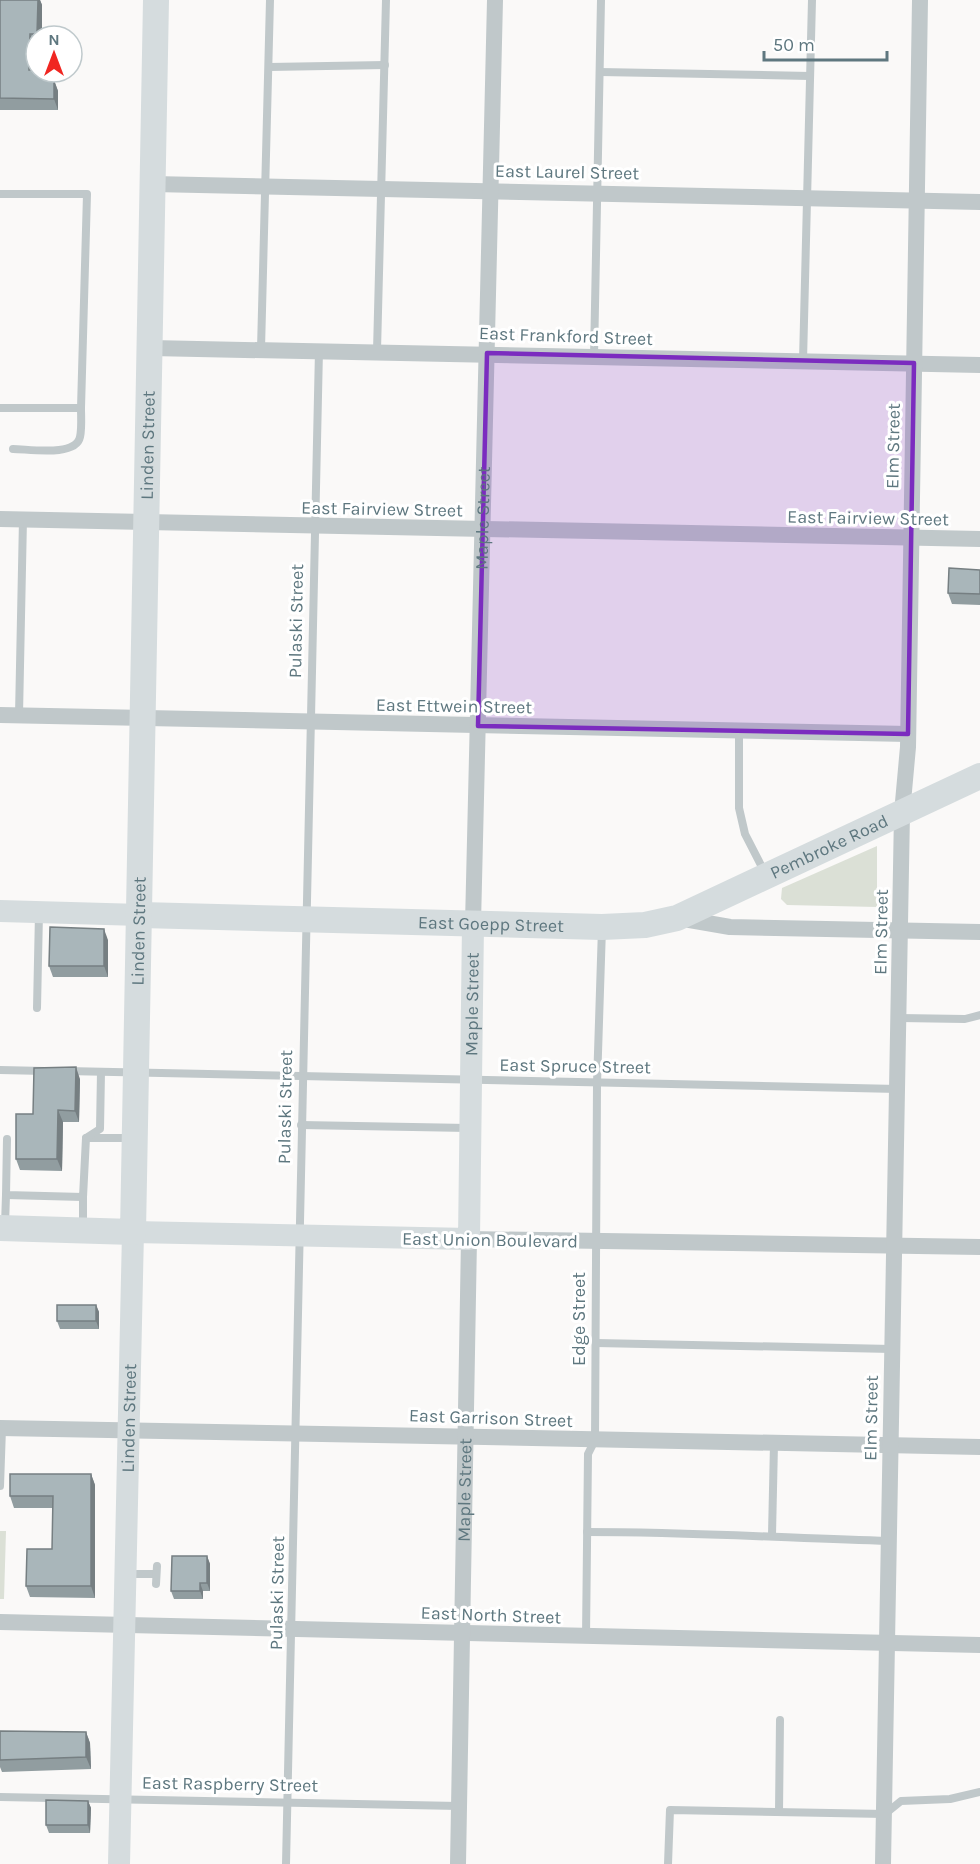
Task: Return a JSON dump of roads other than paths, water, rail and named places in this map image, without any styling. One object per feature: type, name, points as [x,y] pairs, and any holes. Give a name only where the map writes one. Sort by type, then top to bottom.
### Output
[{"type":"main road","name":"Linden Street","points":[[134,1232],[156,0]]},
{"type":"main road","name":"Pembroke Road","points":[[677,918],[980,776]]},
{"type":"main road","name":"East Goepp Street","points":[[141,915],[602,927],[662,923],[677,918]]},
{"type":"main road","name":"East Union Boulevard","points":[[2,1228],[134,1232]]},
{"type":"street","name":"Maple Street","points":[[458,1864],[473,924],[495,0]]},
{"type":"street","name":"Elm Street","points":[[883,1864],[902,813],[908,735],[920,0]]},
{"type":"street","name":"East Laurel Street","points":[[153,184],[980,202]]},
{"type":"street","name":"East Frankford Street","points":[[151,348],[488,353],[980,365]]},
{"type":"street","name":"East Fairview Street","points":[[0,519],[146,524],[980,539]]},
{"type":"street","name":"East Ettwein Street","points":[[0,715],[908,735]]},
{"type":"street","name":"East Goepp Street","points":[[0,912],[141,915]]},
{"type":"street","name":"East Goepp Street","points":[[677,918],[730,927],[980,932]]},
{"type":"street","name":"East Union Boulevard","points":[[134,1232],[596,1242],[980,1247]]},
{"type":"street","name":"Linden Street","points":[[119,1864],[134,1232]]},
{"type":"street","name":"East Garrison Street","points":[[1,1428],[296,1431],[464,1437],[980,1447]]},
{"type":"street","name":"East North Street","points":[[0,1622],[980,1645]]},
{"type":"lane","points":[[261,349],[270,0]]},
{"type":"lane","points":[[377,351],[386,0]]},
{"type":"lane","points":[[594,357],[601,0]]},
{"type":"lane","points":[[803,361],[812,0]]},
{"type":"lane","points":[[269,67],[385,65]]},
{"type":"lane","points":[[600,72],[810,76]]},
{"type":"lane","points":[[0,194],[87,194],[80,439],[75,447],[62,450],[13,449]]},
{"type":"lane","name":"Pulaski Street","points":[[286,1864],[293,1629],[301,1125],[319,350]]},
{"type":"lane","points":[[0,408],[81,408]]},
{"type":"lane","points":[[19,715],[23,519]]},
{"type":"lane","points":[[740,731],[739,808],[745,834],[767,876]]},
{"type":"lane","points":[[37,1008],[39,912]]},
{"type":"lane","name":"Edge Street","points":[[586,1637],[588,1454],[595,1440],[597,1084],[602,927]]},
{"type":"lane","points":[[900,1018],[965,1020],[980,1015]]},
{"type":"lane","name":"East Spruce Street","points":[[0,1070],[898,1089]]},
{"type":"lane","points":[[86,1138],[100,1129],[101,1072]]},
{"type":"lane","points":[[301,1125],[471,1128]]},
{"type":"lane","points":[[2,1228],[6,1195],[7,1138]]},
{"type":"lane","points":[[86,1138],[135,1138]]},
{"type":"lane","points":[[83,1230],[86,1138]]},
{"type":"lane","points":[[6,1195],[83,1197]]},
{"type":"lane","points":[[596,1343],[892,1349]]},
{"type":"lane","points":[[0,1486],[1,1428]]},
{"type":"lane","points":[[772,1535],[774,1444]]},
{"type":"lane","points":[[587,1532],[772,1535],[790,1538],[890,1541]]},
{"type":"lane","points":[[126,1574],[156,1575]]},
{"type":"lane","points":[[779,1812],[780,1720]]},
{"type":"lane","points":[[668,1864],[669,1810],[885,1814],[901,1801],[950,1799],[980,1791]]},
{"type":"lane","name":"East Raspberry Street","points":[[0,1797],[459,1806]]}]
